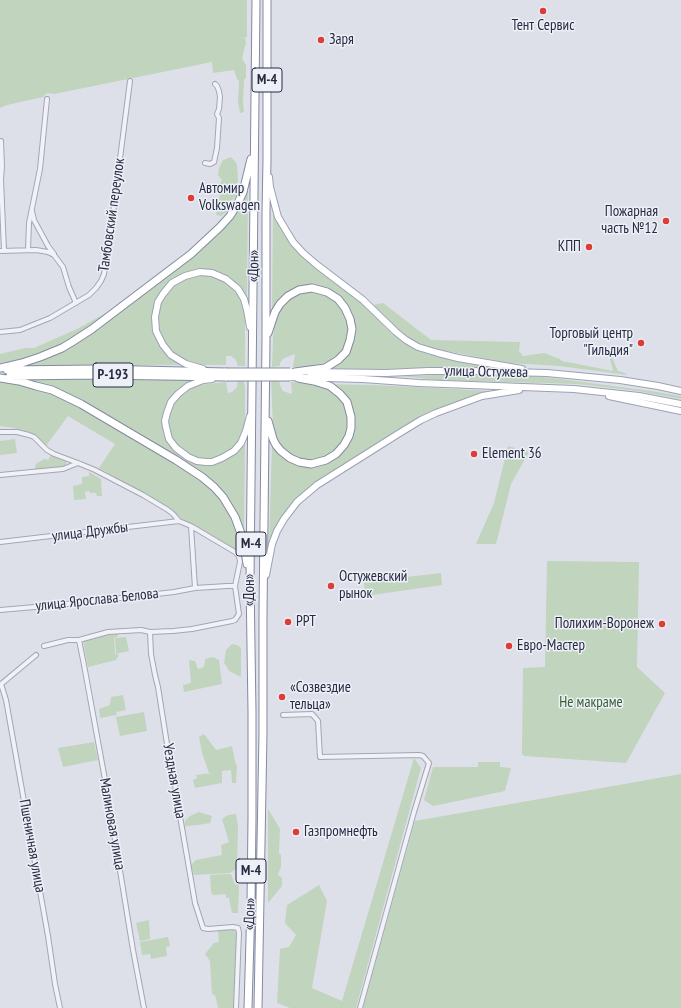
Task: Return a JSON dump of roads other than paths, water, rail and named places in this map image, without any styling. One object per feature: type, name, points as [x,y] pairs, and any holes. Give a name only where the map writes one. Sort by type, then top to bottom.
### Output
[{"type":"highway","name":"М-4","points":[[254,147],[256,0]]},
{"type":"highway","name":"М-4","points":[[267,0],[267,160]]},
{"type":"highway","name":"«Дон»","points":[[248,1008],[252,817],[250,580],[254,147]]},
{"type":"highway","points":[[0,369],[40,357],[72,342],[92,329],[191,254],[220,227],[230,216],[238,203],[243,192],[254,147]]},
{"type":"highway","name":"«Дон»","points":[[258,1008],[263,733],[267,160]]},
{"type":"highway","points":[[266,339],[277,308],[283,300],[292,293],[305,288],[319,289],[327,292],[342,304],[348,313],[352,329],[346,352],[338,360],[325,368],[293,375]]},
{"type":"highway","name":"Р-193","points":[[0,369],[97,369],[227,374]]},
{"type":"highway","name":"Р-193","points":[[0,377],[227,374],[293,375]]},
{"type":"highway","points":[[265,409],[268,423],[276,445],[284,455],[299,462],[311,464],[326,460],[336,454],[344,445],[350,433],[351,417],[347,402],[330,386],[293,375]]},
{"type":"highway","points":[[0,377],[52,390],[81,404],[202,477],[223,497],[235,517],[244,544],[250,580]]},
{"type":"main road","points":[[267,160],[270,187],[278,217],[293,242],[317,265],[363,300],[390,328],[401,337],[418,347],[438,354],[547,373]]},
{"type":"main road","points":[[227,374],[199,369],[180,361],[166,350],[156,331],[155,322],[158,302],[165,291],[172,283],[190,274],[206,272],[222,277],[238,289],[244,299],[248,310],[252,340]]},
{"type":"main road","name":"улица Остужева","points":[[293,375],[428,371],[547,373],[620,380],[681,391]]},
{"type":"main road","points":[[227,374],[191,384],[180,391],[168,409],[165,421],[169,439],[176,448],[188,457],[201,462],[217,460],[228,456],[241,443],[248,425],[252,408]]},
{"type":"main road","name":"улица Остужева","points":[[293,375],[419,383],[574,390],[639,396],[681,404]]},
{"type":"main road","points":[[263,586],[272,544],[280,525],[297,502],[317,484],[421,420],[436,413],[482,396],[537,388]]},
{"type":"main road","points":[[574,390],[681,411]]},
{"type":"street","name":"Тамбовский переулок","points":[[0,332],[9,332],[22,329],[50,318],[93,292],[99,285],[104,274],[109,244],[130,81]]},
{"type":"street","points":[[205,163],[210,164],[214,162],[217,148],[219,118],[217,114],[220,97],[217,86],[214,84]]},
{"type":"street","points":[[28,250],[29,223],[42,158],[47,99]]},
{"type":"street","points":[[1,141],[2,251],[36,250],[48,252],[54,255]]},
{"type":"street","points":[[32,209],[34,220],[48,246],[63,267],[76,303]]},
{"type":"street","points":[[0,432],[16,432],[29,435],[54,454],[113,479],[160,504],[173,514],[179,521],[191,526],[235,552],[238,556],[239,566],[235,586],[239,614],[235,620],[223,624],[192,629],[150,632],[141,630],[108,632],[79,640],[68,640],[44,646]]},
{"type":"street","points":[[0,475],[63,469],[78,463]]},
{"type":"street","name":"улица Дружбы","points":[[0,542],[179,521]]},
{"type":"street","points":[[191,526],[194,588]]},
{"type":"street","name":"улица Ярослава Белова","points":[[0,610],[64,604],[194,588],[235,586]]},
{"type":"street","name":"Уездная улица","points":[[150,632],[151,654],[167,744],[174,774],[195,904],[203,928],[208,929],[233,926],[238,928],[236,1008]]},
{"type":"street","name":"Малиновая улица","points":[[79,640],[144,1008]]},
{"type":"street","points":[[1,685],[36,655]]},
{"type":"street","name":"Пшеничная улица","points":[[1,685],[6,700],[60,1008]]},
{"type":"street","points":[[283,715],[312,714],[318,722],[320,757],[419,755],[423,756],[429,763],[360,1008]]},
{"type":"place","name":"Тент Сервис","points":[[543,11]]},
{"type":"place","name":"Заря","points":[[321,40]]},
{"type":"place","name":"Автомир Volkswagen","points":[[191,198]]},
{"type":"place","name":"Пожарная часть №12","points":[[666,221]]},
{"type":"place","name":"КПП","points":[[589,247]]},
{"type":"place","name":"Торговый центр \"Гильдия\"","points":[[641,343]]},
{"type":"place","name":"Element 36","points":[[474,454]]},
{"type":"place","name":"Остужевский рынок","points":[[331,586]]},
{"type":"place","name":"РРТ","points":[[288,622]]},
{"type":"place","name":"Полихим-Воронеж","points":[[662,624]]},
{"type":"place","name":"Евро-Мастер","points":[[509,646]]},
{"type":"place","name":"«Созвездие тельца»","points":[[282,697]]},
{"type":"place","name":"Газпромнефть","points":[[296,832]]},
{"type":"park label","name":"Не макраме","points":[[591,703]]}]
